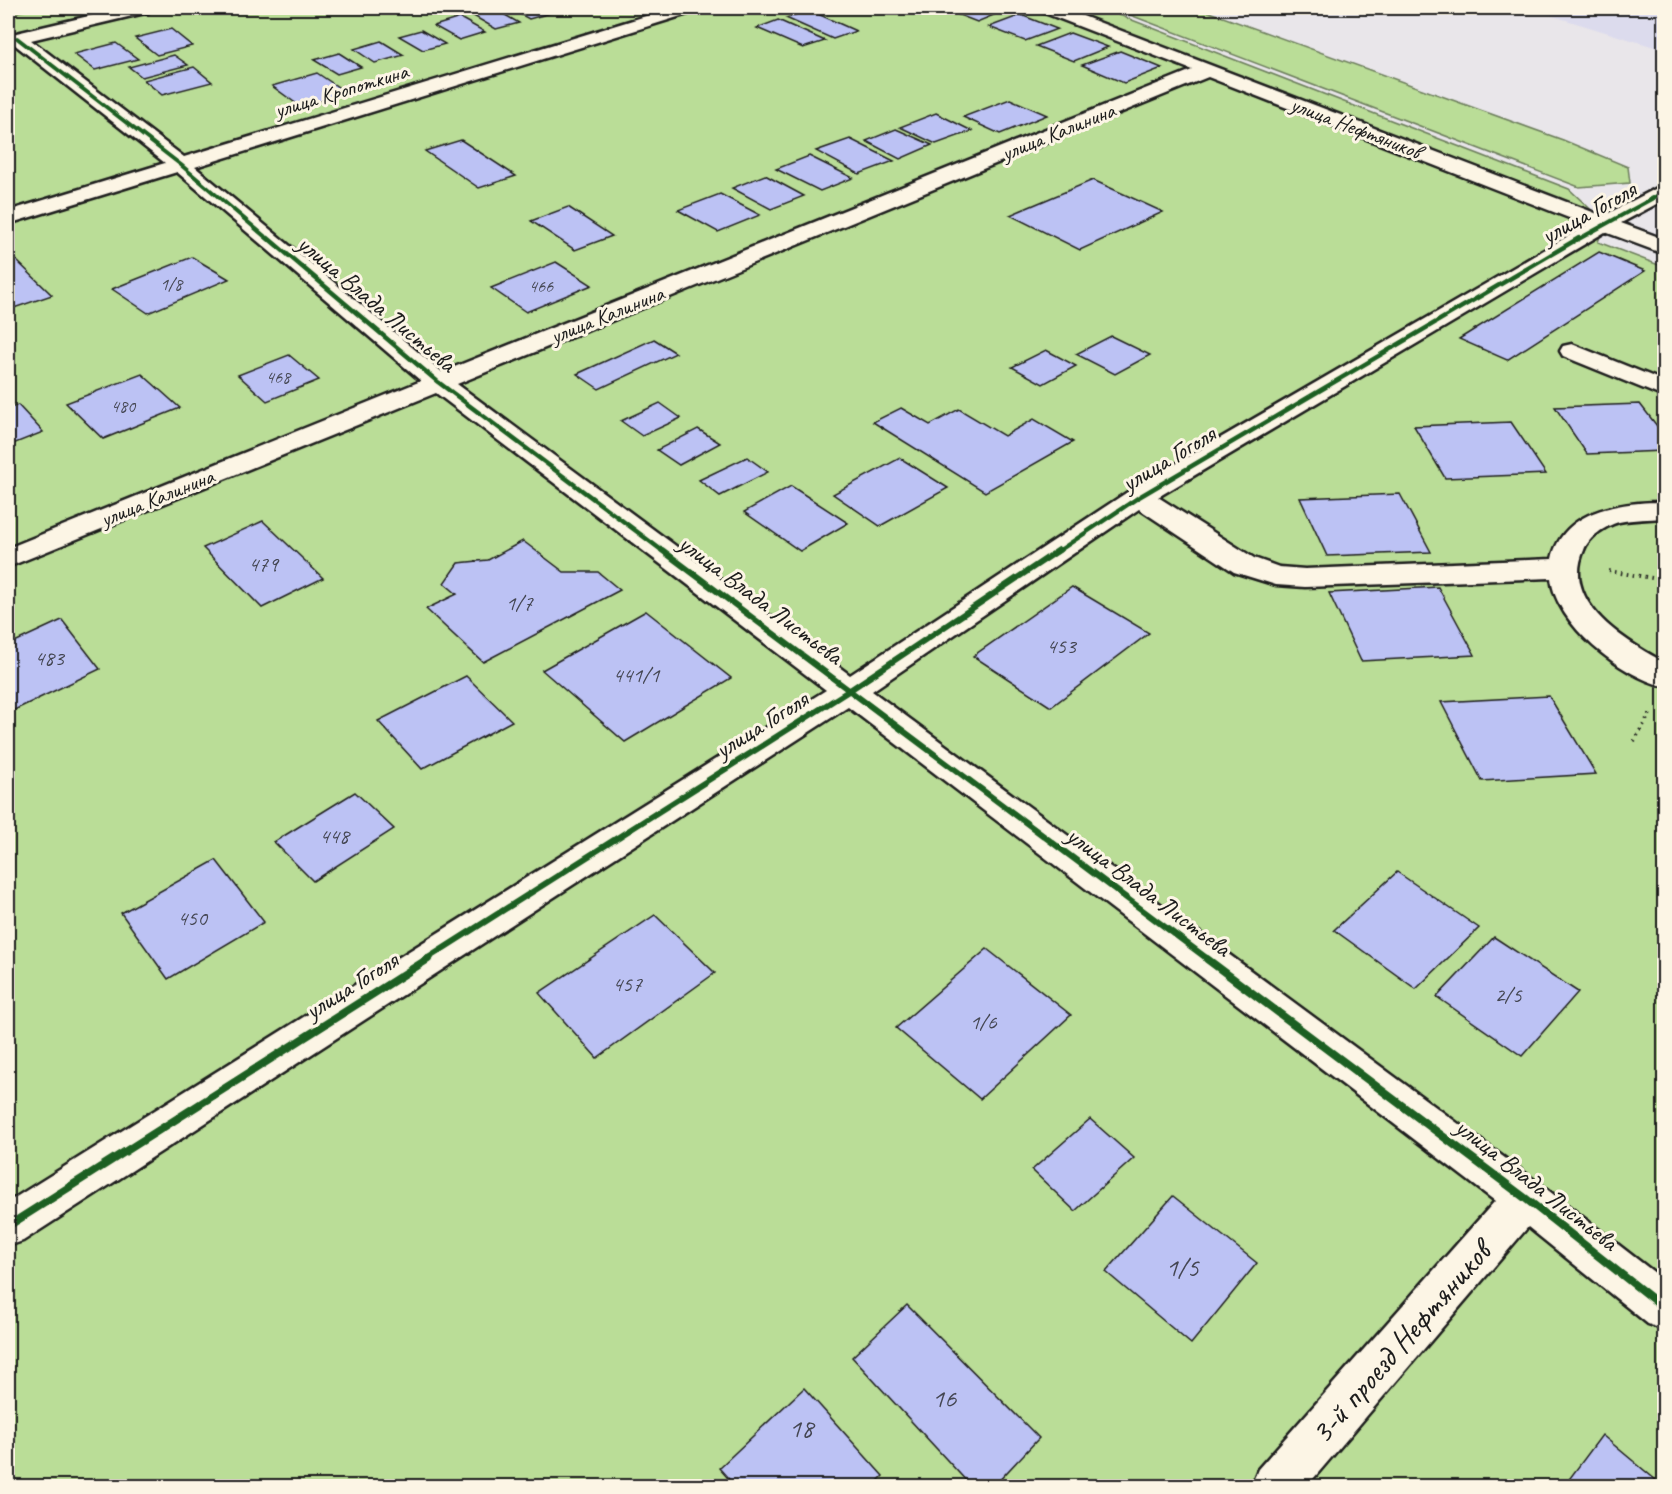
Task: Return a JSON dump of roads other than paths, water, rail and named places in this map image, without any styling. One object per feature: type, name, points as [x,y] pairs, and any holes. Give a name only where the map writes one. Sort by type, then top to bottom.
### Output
[{"type":"street","points":[[12,39],[143,8]]},
{"type":"street","name":"улица Кропоткина","points":[[8,218],[688,8]]},
{"type":"street","name":"улица Нефтяников","points":[[1048,8],[1665,247]]},
{"type":"street","name":"улица Влада Листьева","points":[[12,39],[182,165],[438,382],[1525,1198],[1665,1308]]},
{"type":"street","name":"улица Калинина","points":[[8,558],[1208,70]]},
{"type":"street","name":"улица Гоголя","points":[[8,1226],[850,690],[1139,497],[1605,223],[1665,192]]},
{"type":"street","points":[[1572,351],[1663,387]]},
{"type":"street","points":[[1139,497],[1244,565],[1276,576],[1305,578],[1564,563]]},
{"type":"street","points":[[1665,510],[1634,511],[1598,521],[1574,539],[1564,563],[1568,593],[1589,624],[1625,654],[1665,675]]},
{"type":"street","name":"3-й проезд Нефтяников","points":[[1275,1486],[1525,1198]]}]
